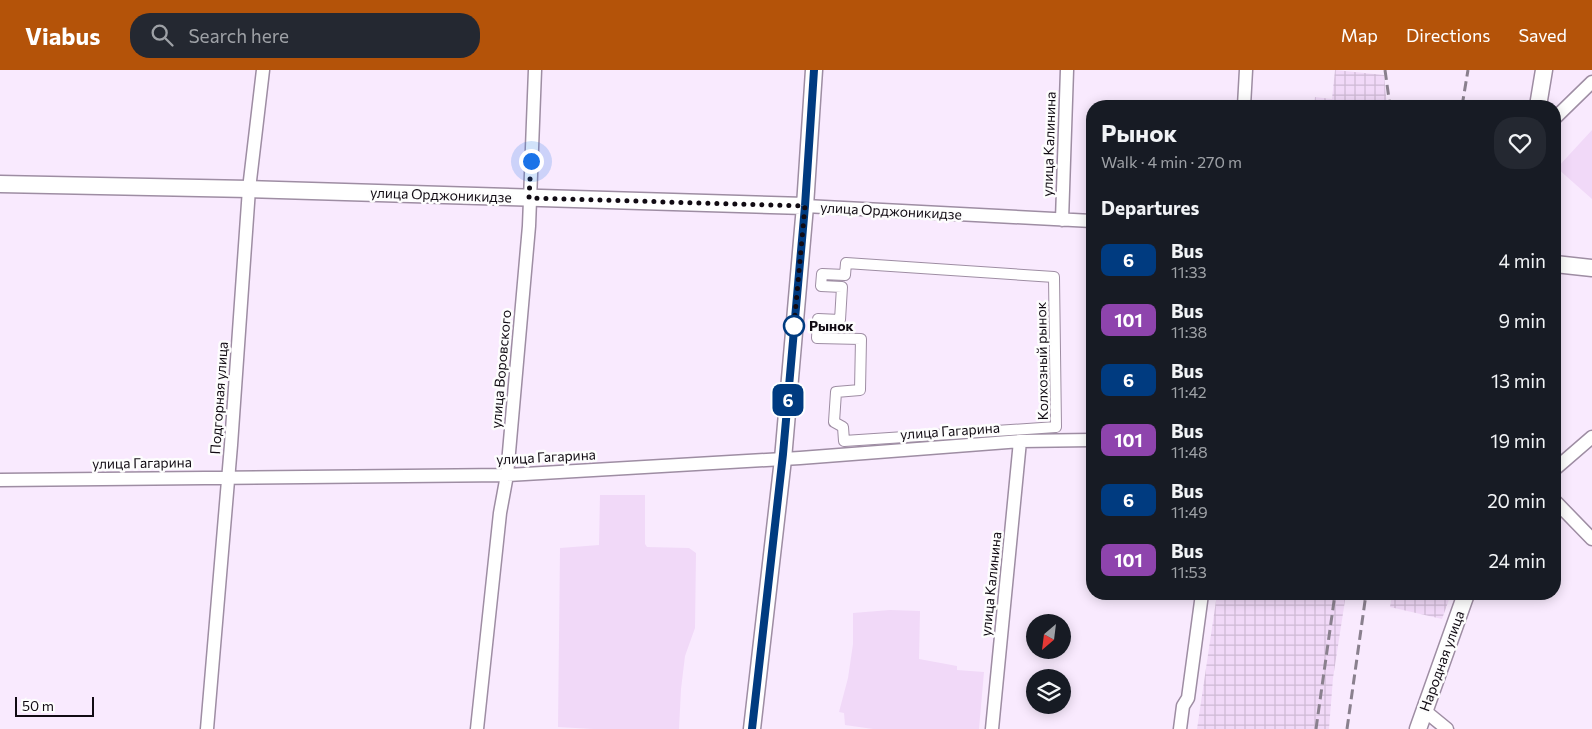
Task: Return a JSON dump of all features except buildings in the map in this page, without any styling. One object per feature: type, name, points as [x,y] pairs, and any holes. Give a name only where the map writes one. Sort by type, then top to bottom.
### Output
[{"type":"street","name":"Подгорная улица","points":[[207,729],[249,189],[263,70]]},
{"type":"street","name":"улица Воровского","points":[[478,729],[500,512],[507,475],[529,226],[535,70]]},
{"type":"street","points":[[752,729],[783,459],[805,206],[814,70]]},
{"type":"street","name":"улица Калинина","points":[[1062,220],[1067,70]]},
{"type":"street","points":[[1244,100],[1246,70]]},
{"type":"street","points":[[1539,100],[1544,70]]},
{"type":"street","points":[[1561,112],[1592,82]]},
{"type":"street","name":"улица Орджоникидзе","points":[[0,184],[249,189],[805,206],[1086,221]]},
{"type":"street","name":"Колхозный рынок","points":[[846,263],[1054,278],[1056,427],[844,441],[843,428],[834,422],[836,392],[860,390],[861,339],[817,338],[818,318],[840,320],[842,287],[821,286],[822,274],[845,275],[846,263]]},
{"type":"street","points":[[1561,265],[1592,268]]},
{"type":"street","points":[[1561,464],[1592,438]]},
{"type":"street","name":"улица Гагарина","points":[[0,480],[507,475],[783,459],[1020,441],[1086,440]]},
{"type":"street","name":"улица Калинина","points":[[992,729],[1020,441]]},
{"type":"street","points":[[1561,507],[1592,539]]},
{"type":"street","points":[[1180,729],[1182,706],[1188,698],[1201,600]]},
{"type":"street","name":"Народная улица","points":[[1418,729],[1464,600]]},
{"type":"street","points":[[1425,711],[1447,729]]},
{"type":"shaded area","points":[[1335,70],[1384,75],[1386,100],[1315,100],[1315,97],[1332,99]]},
{"type":"shaded area","points":[[1592,130],[1592,199],[1561,172],[1561,164]]},
{"type":"shaded area","points":[[600,495],[645,495],[645,544],[647,547],[689,548],[696,553],[695,628],[685,656],[679,729],[558,727],[560,548],[599,545]]},
{"type":"shaded area","points":[[1216,600],[1345,600],[1333,678],[1329,729],[1197,729]]},
{"type":"shaded area","points":[[1391,600],[1449,600],[1442,619],[1390,607]]},
{"type":"shaded area","points":[[890,610],[920,611],[919,659],[957,666],[957,670],[984,672],[979,729],[873,729],[845,725],[844,713],[839,712],[848,678],[853,644],[853,613]]},
{"type":"railway","points":[[1385,70],[1389,100]]},
{"type":"railway","points":[[1463,100],[1468,70]]},
{"type":"railway","points":[[1316,729],[1334,600]]},
{"type":"railway","points":[[1347,729],[1365,600]]},
{"type":"bus line","name":"6","points":[[752,729],[779,498],[805,206],[814,70]]},
{"type":"place","name":"Рынок","points":[[794,326]]},
{"type":"route","points":[[531,161],[529,198],[805,206],[794,326]]}]
